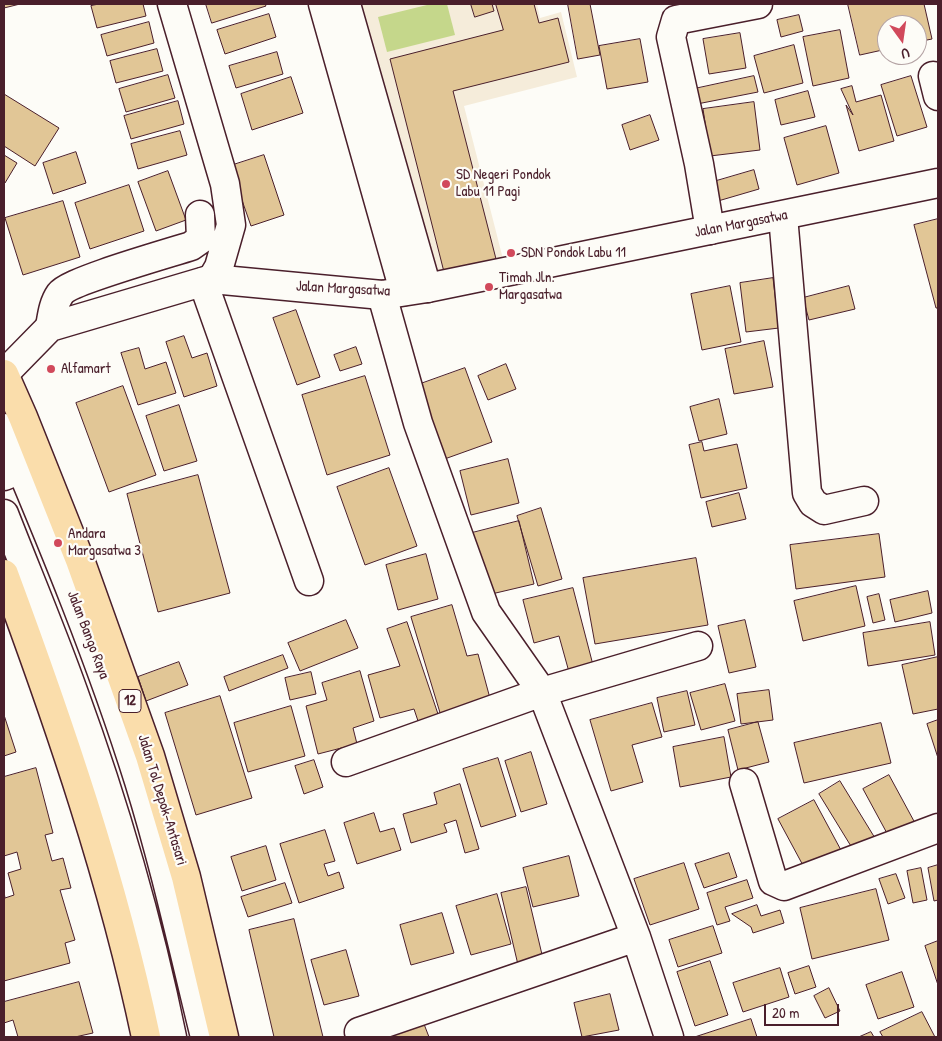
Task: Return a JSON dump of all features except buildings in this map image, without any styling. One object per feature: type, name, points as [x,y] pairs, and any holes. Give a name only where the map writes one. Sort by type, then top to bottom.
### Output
[{"type":"highway","name":"Jalan Tol Depok–Antasari","points":[[4,374],[80,560],[150,756],[186,877],[224,1037]]},
{"type":"highway","points":[[4,574],[49,696],[130,960],[146,1037]]},
{"type":"street","points":[[172,4],[225,184],[230,225],[219,267],[207,281],[309,581]]},
{"type":"street","points":[[323,4],[349,55]]},
{"type":"street","points":[[346,4],[349,55],[404,291],[418,423],[486,612],[542,692],[636,937],[669,1037]]},
{"type":"street","points":[[710,230],[699,164],[672,38],[676,20],[758,4]]},
{"type":"street","name":"Jalan Margasatwa","points":[[4,374],[50,327],[207,281],[404,291],[783,216],[938,183]]},
{"type":"street","points":[[50,327],[54,307],[61,293],[87,280],[191,246],[201,239],[200,215]]},
{"type":"street","points":[[783,216],[807,493],[813,503],[824,510],[864,501]]},
{"type":"street","name":"Jalan Bango Raya","points":[[4,428],[13,473],[81,615],[139,780],[161,856],[205,1037]]},
{"type":"street","points":[[4,514],[73,691],[122,840],[160,980],[172,1037]]},
{"type":"street","points":[[49,628],[81,615]]},
{"type":"street","points":[[346,762],[542,692],[698,646]]},
{"type":"street","points":[[744,783],[773,881],[784,886],[938,828]]},
{"type":"street","points":[[359,1032],[636,937]]},
{"type":"shaded area","name":"SD Negeri Pondok Labu 11 Pagi","points":[[364,4],[537,4],[540,18],[561,12],[577,77],[464,106],[504,263],[437,279],[354,6]]},
{"type":"green space","points":[[431,4],[447,4],[455,35],[387,52],[378,17]]},
{"type":"place","name":"SD Negeri Pondok Labu 11 Pagi","points":[[446,184]]},
{"type":"place","name":"SDN Pondok Labu 11","points":[[511,253]]},
{"type":"place","name":"Timah Jln. Margasatwa","points":[[489,287]]},
{"type":"place","name":"Alfamart","points":[[51,369]]},
{"type":"place","name":"Andara Margasatwa 3","points":[[58,543]]}]
